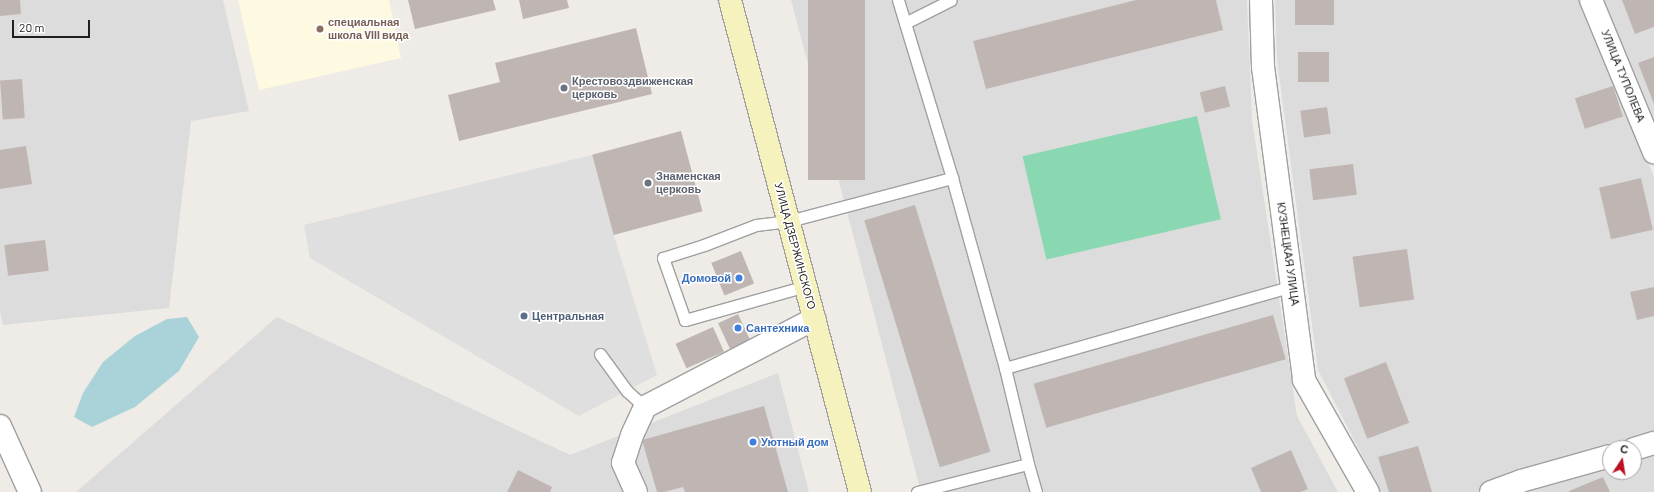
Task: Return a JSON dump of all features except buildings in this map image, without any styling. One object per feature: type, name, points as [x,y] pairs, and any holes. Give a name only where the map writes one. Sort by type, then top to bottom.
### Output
[{"type":"main road","name":"УЛИЦА ДЗЕРЖИНСКОГО","points":[[730,0],[860,492]]},
{"type":"street","name":"КУЗНЕЦКАЯ УЛИЦА","points":[[1262,0],[1263,66],[1293,286],[1304,380],[1368,492]]},
{"type":"street","name":"УЛИЦА ТУПОЛЕВА","points":[[1591,0],[1654,152]]},
{"type":"street","points":[[636,492],[623,463],[632,435],[645,407],[814,319]]},
{"type":"street","points":[[2,435],[30,492]]},
{"type":"street","points":[[1642,447],[1654,444]]},
{"type":"street","points":[[1491,492],[1522,480],[1602,458]]},
{"type":"lane","points":[[898,0],[952,178],[1005,368],[1036,492]]},
{"type":"lane","points":[[905,23],[951,0]]},
{"type":"lane","points":[[806,286],[685,320],[663,258],[704,245],[756,225],[788,221],[952,178]]},
{"type":"lane","points":[[1005,368],[1293,286]]},
{"type":"lane","points":[[600,354],[627,391],[645,407]]},
{"type":"lane","points":[[917,492],[1028,464]]},
{"type":"shaded area","points":[[0,0],[223,0],[249,111],[191,121],[169,308],[3,325],[0,311]]},
{"type":"shaded area","name":"специальная школа VIII вида","points":[[238,0],[389,0],[401,58],[259,90]]},
{"type":"shaded area","points":[[791,0],[1247,0],[1252,120],[1297,416],[1338,492],[921,492]]},
{"type":"shaded area","points":[[1275,0],[1582,0],[1654,177],[1654,492],[1381,492],[1318,370],[1277,59]]},
{"type":"shaded area","points":[[1603,0],[1654,0],[1654,129]]},
{"type":"shaded area","name":"Центральная","points":[[592,155],[614,236],[657,375],[579,416],[310,258],[304,225]]},
{"type":"shaded area","points":[[277,317],[570,455],[778,373],[809,492],[76,492]]},
{"type":"green space","points":[[1197,116],[1221,219],[1046,260],[1023,156]]},
{"type":"water","points":[[187,317],[199,337],[179,371],[135,407],[92,427],[74,417],[83,393],[103,362],[135,336],[167,319]]},
{"type":"place","name":"специальная школа VIII вида","points":[[320,29]]},
{"type":"place","name":"Крестовоздвиженская церковь","points":[[564,88]]},
{"type":"place","name":"Знаменская церковь","points":[[648,183]]},
{"type":"place","name":"Домовой","points":[[739,278]]},
{"type":"place","name":"Центральная","points":[[524,316]]},
{"type":"place","name":"Сантехника","points":[[738,328]]},
{"type":"place","name":"Уютный дом","points":[[753,442]]}]
